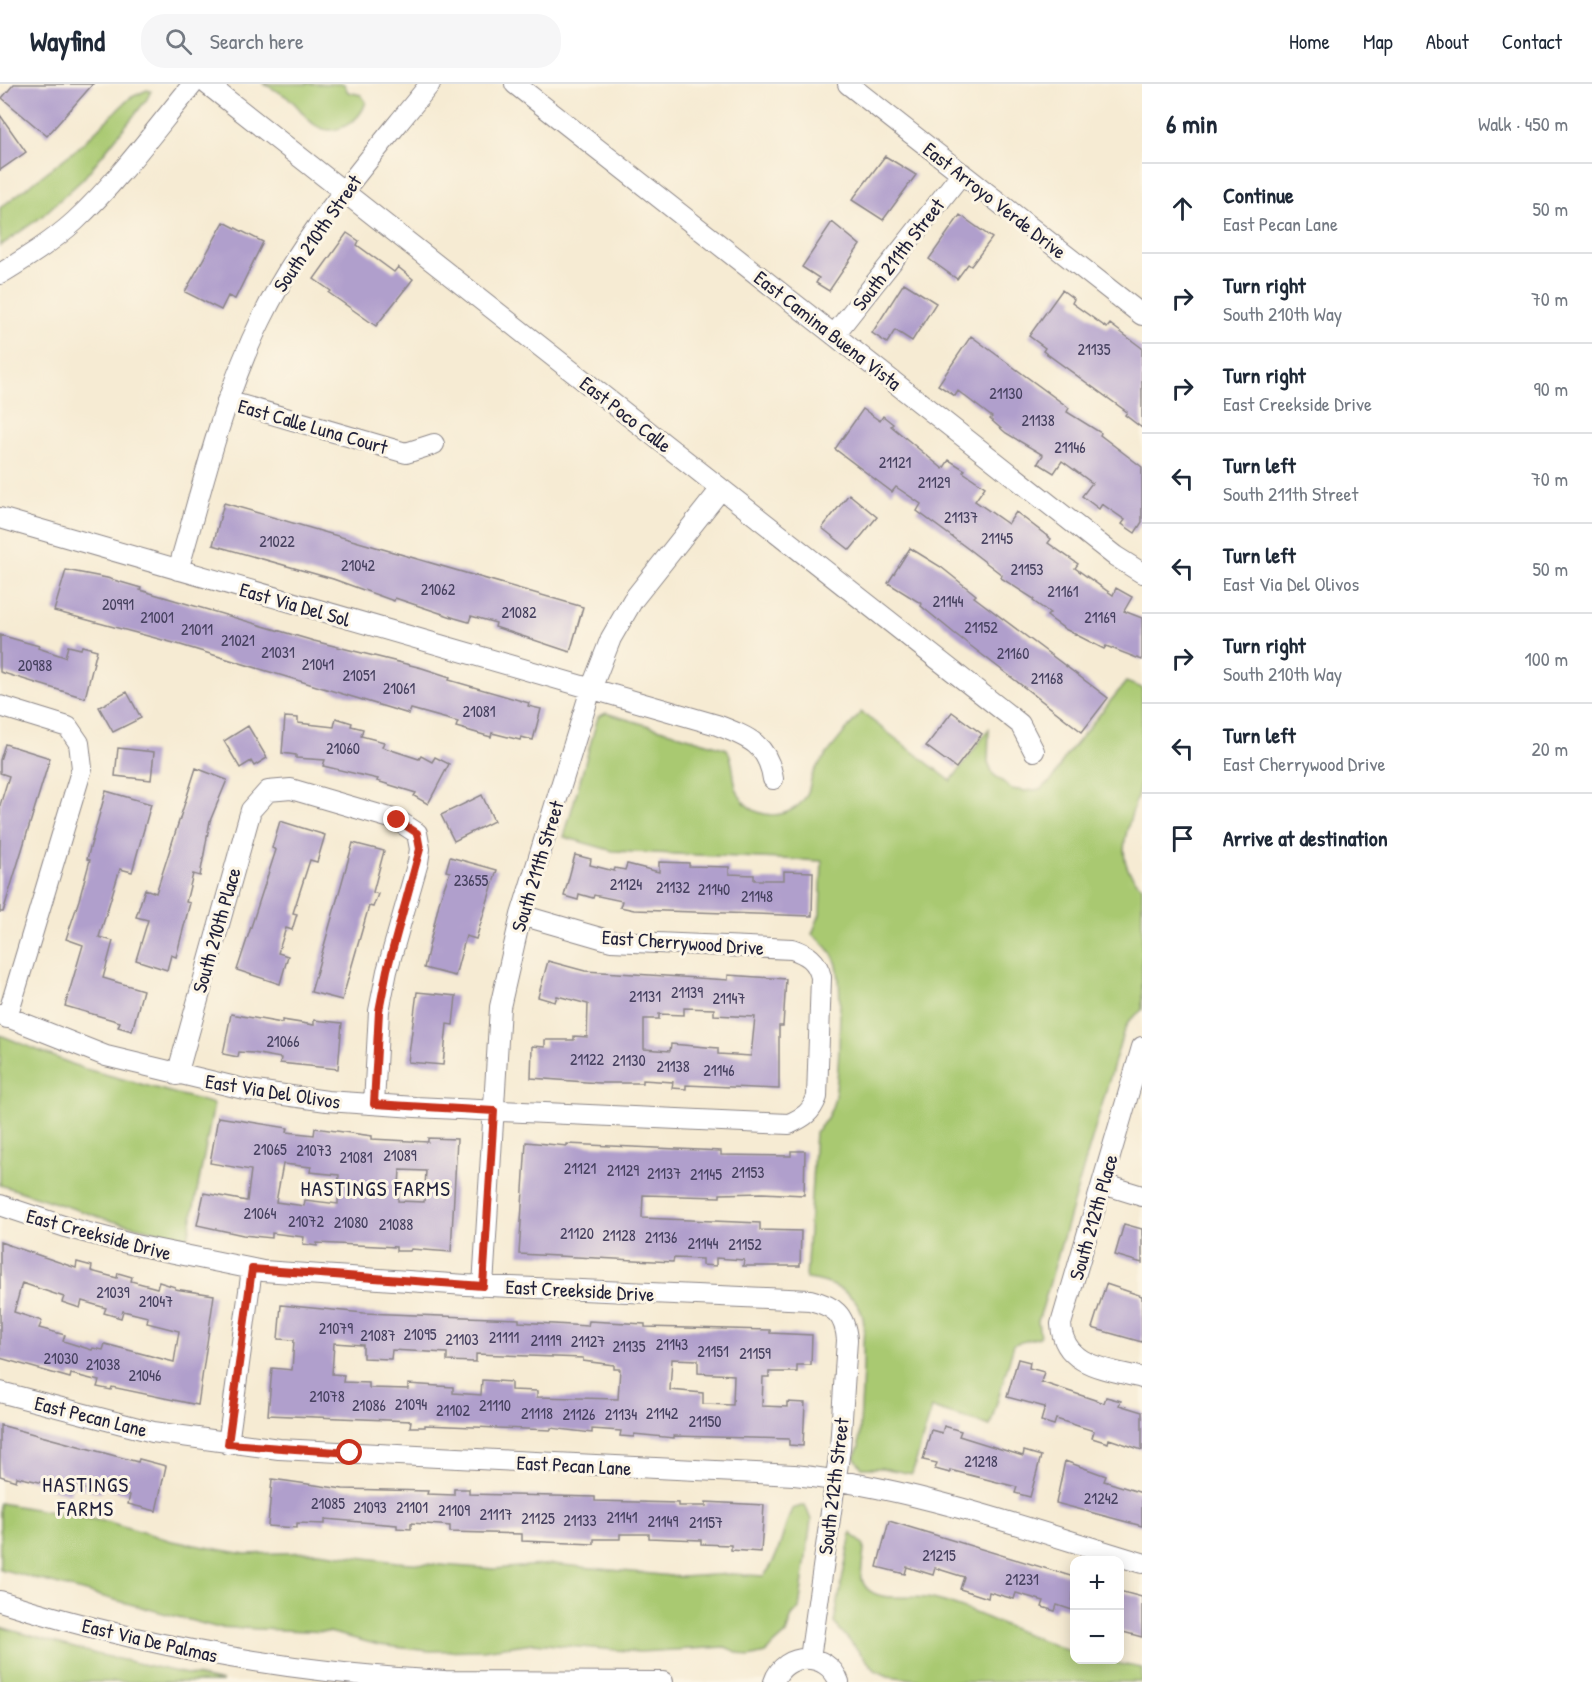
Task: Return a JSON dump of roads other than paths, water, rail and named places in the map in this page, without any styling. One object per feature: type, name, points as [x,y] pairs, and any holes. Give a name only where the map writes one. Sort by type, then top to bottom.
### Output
[{"type":"street","points":[[0,274],[50,242],[75,221],[116,178],[193,84]]},
{"type":"street","name":"East Poco Calle","points":[[207,84],[1020,724],[1034,752]]},
{"type":"street","name":"South 210th Street","points":[[178,570],[227,401],[246,352],[274,294],[309,238],[430,84]]},
{"type":"street","name":"East Camina Buena Vista","points":[[515,84],[1115,556],[1142,573]]},
{"type":"street","name":"East Arroyo Verde Drive","points":[[848,84],[1142,315]]},
{"type":"street","name":"South 211th Street","points":[[834,335],[962,173]]},
{"type":"street","name":"East Calle Luna Court","points":[[227,401],[406,453],[434,444]]},
{"type":"street","name":"South 211th Street","points":[[483,1286],[500,1007],[521,915],[590,690],[606,649],[624,614],[721,489]]},
{"type":"street","name":"East Via Del Sol","points":[[0,518],[717,725],[741,735],[759,747],[770,761],[773,779]]},
{"type":"street","points":[[0,706],[68,727],[79,743],[82,768],[4,1016]]},
{"type":"street","name":"South 210th Place","points":[[177,1075],[251,810],[268,791],[291,789],[397,820],[417,833],[420,849],[418,862],[387,970],[379,1011],[374,1104]]},
{"type":"street","name":"East Cherrywood Drive","points":[[521,915],[611,941],[792,949],[810,957],[819,968],[821,977],[817,1097],[806,1116]]},
{"type":"street","name":"East Via Del Olivos","points":[[4,1016],[106,1056],[177,1075],[248,1090],[374,1104],[494,1111],[779,1124],[789,1124],[806,1116]]},
{"type":"street","name":"South 212th Place","points":[[1142,1047],[1061,1324],[1062,1337],[1069,1352],[1094,1364],[1142,1378]]},
{"type":"street","points":[[1103,1184],[1142,1196]]},
{"type":"street","name":"East Creekside Drive","points":[[0,1205],[69,1228],[135,1245],[252,1269],[483,1286],[810,1300],[828,1304],[841,1315]]},
{"type":"street","points":[[228,1444],[252,1269]]},
{"type":"street","name":"South 212th Street","points":[[810,1658],[836,1479],[846,1340],[846,1326],[841,1315]]},
{"type":"street","name":"East Pecan Lane","points":[[0,1392],[153,1432],[228,1444],[279,1449],[784,1474],[836,1479],[927,1500],[1142,1563]]},
{"type":"street","name":"East Via De Palmas","points":[[0,1600],[78,1624],[161,1645],[328,1672],[448,1681],[663,1682]]},
{"type":"street","points":[[774,1682],[782,1668],[790,1662],[810,1658],[830,1668],[839,1682]]},
{"type":"district","name":"HASTINGS FARMS","points":[[376,1188]]},
{"type":"district","name":"HASTINGS FARMS","points":[[86,1496]]}]
